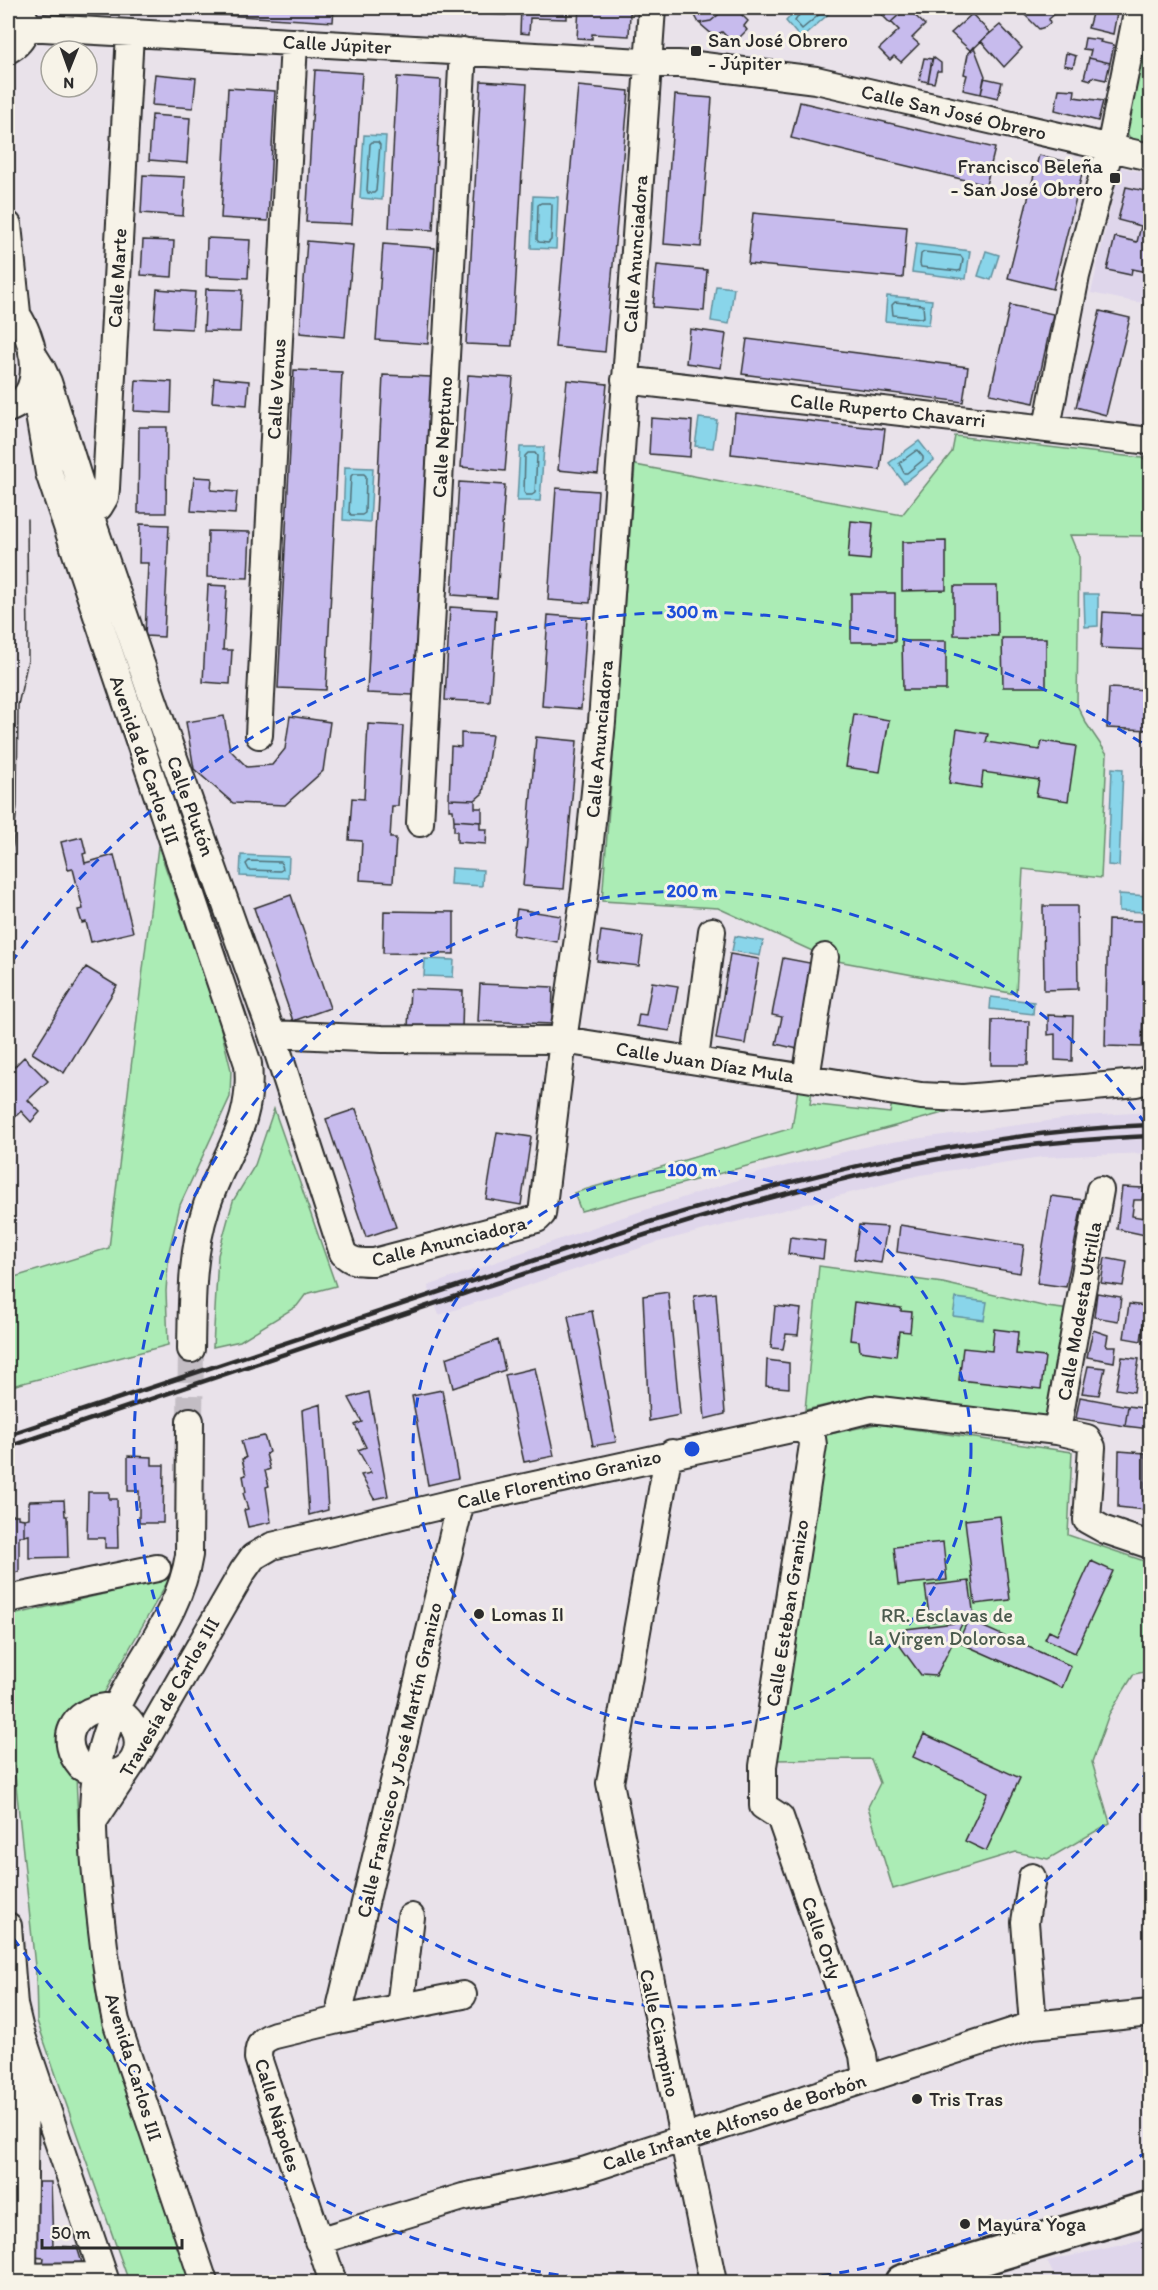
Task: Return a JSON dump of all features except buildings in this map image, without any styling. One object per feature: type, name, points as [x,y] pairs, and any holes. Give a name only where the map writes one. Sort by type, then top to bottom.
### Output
[{"type":"main road","points":[[902,2283],[1150,2208]]},
{"type":"street","name":"Calle Anunciadora","points":[[349,1260],[374,1262],[537,1219],[542,1214],[563,1040],[585,891],[601,733],[652,8]]},
{"type":"street","points":[[1047,428],[1076,276],[1110,148],[1138,8]]},
{"type":"street","name":"Calle Júpiter","points":[[15,38],[130,33],[648,62]]},
{"type":"street","name":"Calle Marte","points":[[87,506],[93,509],[99,507],[105,497],[106,488],[130,33]]},
{"type":"street","name":"Calle Venus","points":[[259,735],[294,42]]},
{"type":"street","name":"Calle Neptuno","points":[[420,823],[463,51]]},
{"type":"street","name":"Calle San José Obrero","points":[[648,62],[816,80],[1150,157]]},
{"type":"street","points":[[8,225],[12,308],[31,342],[32,353]]},
{"type":"street","name":"Calle Plutón","points":[[32,353],[48,382],[87,506],[153,699],[272,1034],[344,1253],[349,1260]]},
{"type":"street","name":"Avenida de Carlos III","points":[[32,353],[33,380],[49,473],[243,1046],[250,1079],[247,1111],[235,1143],[214,1186],[201,1223],[193,1274],[191,1349]]},
{"type":"street","points":[[8,409],[14,407],[26,396],[33,380]]},
{"type":"street","name":"Calle Ruperto Chavarri","points":[[625,380],[1150,441]]},
{"type":"street","name":"Avenida de Carlos III","points":[[8,415],[28,435],[49,473]]},
{"type":"street","points":[[695,1059],[712,931]]},
{"type":"street","points":[[806,1078],[825,957]]},
{"type":"street","name":"Calle Juan Díaz Mula","points":[[272,1034],[382,1039],[563,1040],[921,1096],[963,1098],[1146,1082]]},
{"type":"street","name":"Calle Modesta Utrilla","points":[[1057,1431],[1100,1190]]},
{"type":"street","name":"Calle Florentino Granizo","points":[[243,1571],[253,1557],[272,1546],[871,1409],[1057,1431],[1087,1438],[1092,1447],[1088,1520],[1105,1530],[1150,1545]]},
{"type":"street","name":"Avenida Carlos III","points":[[190,1421],[189,1555],[186,1574],[175,1605],[116,1709],[95,1773],[93,1849],[107,1977],[116,2021],[204,2283]]},
{"type":"street","name":"Calle Esteban Granizo","points":[[763,1806],[763,1766],[813,1445],[812,1438],[800,1427]]},
{"type":"street","name":"Calle Ciampino","points":[[672,1453],[667,1462],[610,1783],[713,2283]]},
{"type":"street","name":"Calle Francisco y José Martín Granizo","points":[[342,2019],[340,2004],[461,1501]]},
{"type":"street","points":[[8,1599],[157,1568]]},
{"type":"street","name":"Travesía de Carlos III","points":[[93,1822],[133,1762],[243,1571]]},
{"type":"street","points":[[95,1708],[116,1709],[131,1720],[136,1733],[137,1749],[133,1762],[125,1770],[110,1776],[81,1767],[70,1748],[73,1724],[84,1713],[95,1708]]},
{"type":"street","name":"Calle Orly","points":[[763,1806],[780,1817],[863,2055],[866,2078]]},
{"type":"street","points":[[1032,1877],[1024,1922],[1033,2025]]},
{"type":"street","points":[[400,2007],[411,1917]]},
{"type":"street","points":[[8,1926],[16,2048],[18,2279],[105,2279],[16,2048]]},
{"type":"street","name":"Calle Nápoles","points":[[333,2283],[258,2058],[258,2048],[265,2038],[275,2035],[463,1995]]},
{"type":"street","name":"Calle Infante Alfonso de Borbón","points":[[318,2241],[463,2197],[583,2171],[1033,2025],[1150,2013]]},
{"type":"shaded area","points":[[1120,167],[1150,174],[1150,303],[1091,293]]},
{"type":"shaded area","points":[[1150,1112],[1150,1153],[1042,1157],[920,1175],[658,1242],[439,1315],[428,1286],[614,1220],[765,1171],[877,1144],[1084,1116]]},
{"type":"shaded area","points":[[1150,2239],[1150,2282],[1057,2282],[1047,2261]]},
{"type":"green space","points":[[1150,14],[1150,146],[1132,141],[1125,130]]},
{"type":"green space","points":[[955,436],[1150,459],[1150,536],[1070,535],[1079,557],[1077,705],[1107,754],[1101,878],[1023,869],[1016,994],[832,960],[718,908],[602,901],[635,465],[902,515],[952,452]]},
{"type":"green space","points":[[158,846],[218,1017],[231,1070],[230,1097],[180,1205],[169,1251],[166,1291],[168,1345],[8,1387],[8,1279],[109,1248]]},
{"type":"green space","points":[[798,1089],[812,1091],[810,1104],[890,1113],[892,1102],[954,1110],[581,1211],[574,1193],[792,1128]]},
{"type":"green space","points":[[274,1109],[336,1286],[306,1294],[297,1306],[240,1341],[213,1347],[218,1255],[233,1201],[255,1165]]},
{"type":"green space","points":[[819,1266],[943,1283],[1047,1307],[1070,1310],[1053,1417],[872,1395],[805,1410]]},
{"type":"green space","name":"RR. Esclavas de la Virgen Dolorosa","points":[[877,1424],[1072,1452],[1068,1535],[1150,1563],[1150,1671],[1134,1674],[1109,1714],[1092,1762],[1110,1823],[1048,1859],[1016,1852],[893,1889],[868,1807],[880,1783],[871,1759],[770,1760],[825,1435]]},
{"type":"green space","points":[[169,1579],[103,1695],[73,1707],[79,1844],[83,1859],[99,2004],[152,2155],[190,2282],[129,2282],[37,2021],[36,1976],[8,1709],[8,1616]]},
{"type":"water","points":[[798,8],[835,8],[801,39],[786,21]]},
{"type":"water","points":[[364,135],[386,136],[382,200],[360,198]]},
{"type":"water","points":[[533,196],[558,197],[556,249],[531,248]]},
{"type":"water","points":[[916,244],[970,251],[966,279],[912,272]]},
{"type":"water","points":[[986,251],[999,255],[991,280],[978,276]]},
{"type":"water","points":[[716,286],[734,288],[729,324],[711,321]]},
{"type":"water","points":[[887,296],[932,300],[929,325],[885,321]]},
{"type":"water","points":[[699,418],[717,420],[713,448],[695,446]]},
{"type":"water","points":[[919,441],[934,460],[904,483],[889,463]]},
{"type":"water","points":[[520,447],[544,447],[540,501],[517,501]]},
{"type":"water","points":[[345,467],[373,468],[370,522],[343,520]]},
{"type":"water","points":[[1084,594],[1098,594],[1098,626],[1085,627]]},
{"type":"water","points":[[1112,768],[1123,769],[1119,866],[1108,865]]},
{"type":"water","points":[[241,855],[289,857],[288,878],[240,876]]},
{"type":"water","points":[[451,868],[483,870],[482,886],[450,884]]},
{"type":"water","points":[[1119,894],[1148,896],[1147,912],[1119,911]]},
{"type":"water","points":[[735,936],[763,941],[760,956],[732,951]]},
{"type":"water","points":[[425,959],[454,960],[453,977],[424,976]]},
{"type":"water","points":[[991,997],[1034,1002],[1033,1014],[990,1009]]},
{"type":"water","points":[[956,1298],[987,1302],[984,1320],[953,1316]]},
{"type":"tunnel","points":[[190,1421],[191,1349]]},
{"type":"tram line","points":[[8,874],[17,806],[18,705],[28,660],[27,519]]},
{"type":"railway","points":[[8,1435],[650,1222],[773,1187],[897,1157],[960,1146],[1086,1129],[1150,1125]]},
{"type":"railway","points":[[8,1447],[526,1273],[766,1199],[887,1169],[974,1153],[1049,1143],[1150,1136]]},
{"type":"place","name":"San José Obrero - Júpiter","points":[[696,51]]},
{"type":"place","name":"Francisco Beleña - San José Obrero","points":[[1115,178]]},
{"type":"place","name":"Lomas II","points":[[479,1614]]},
{"type":"place","name":"Tris Tras","points":[[917,2099]]},
{"type":"place","name":"Mayura Yoga","points":[[965,2224]]}]
